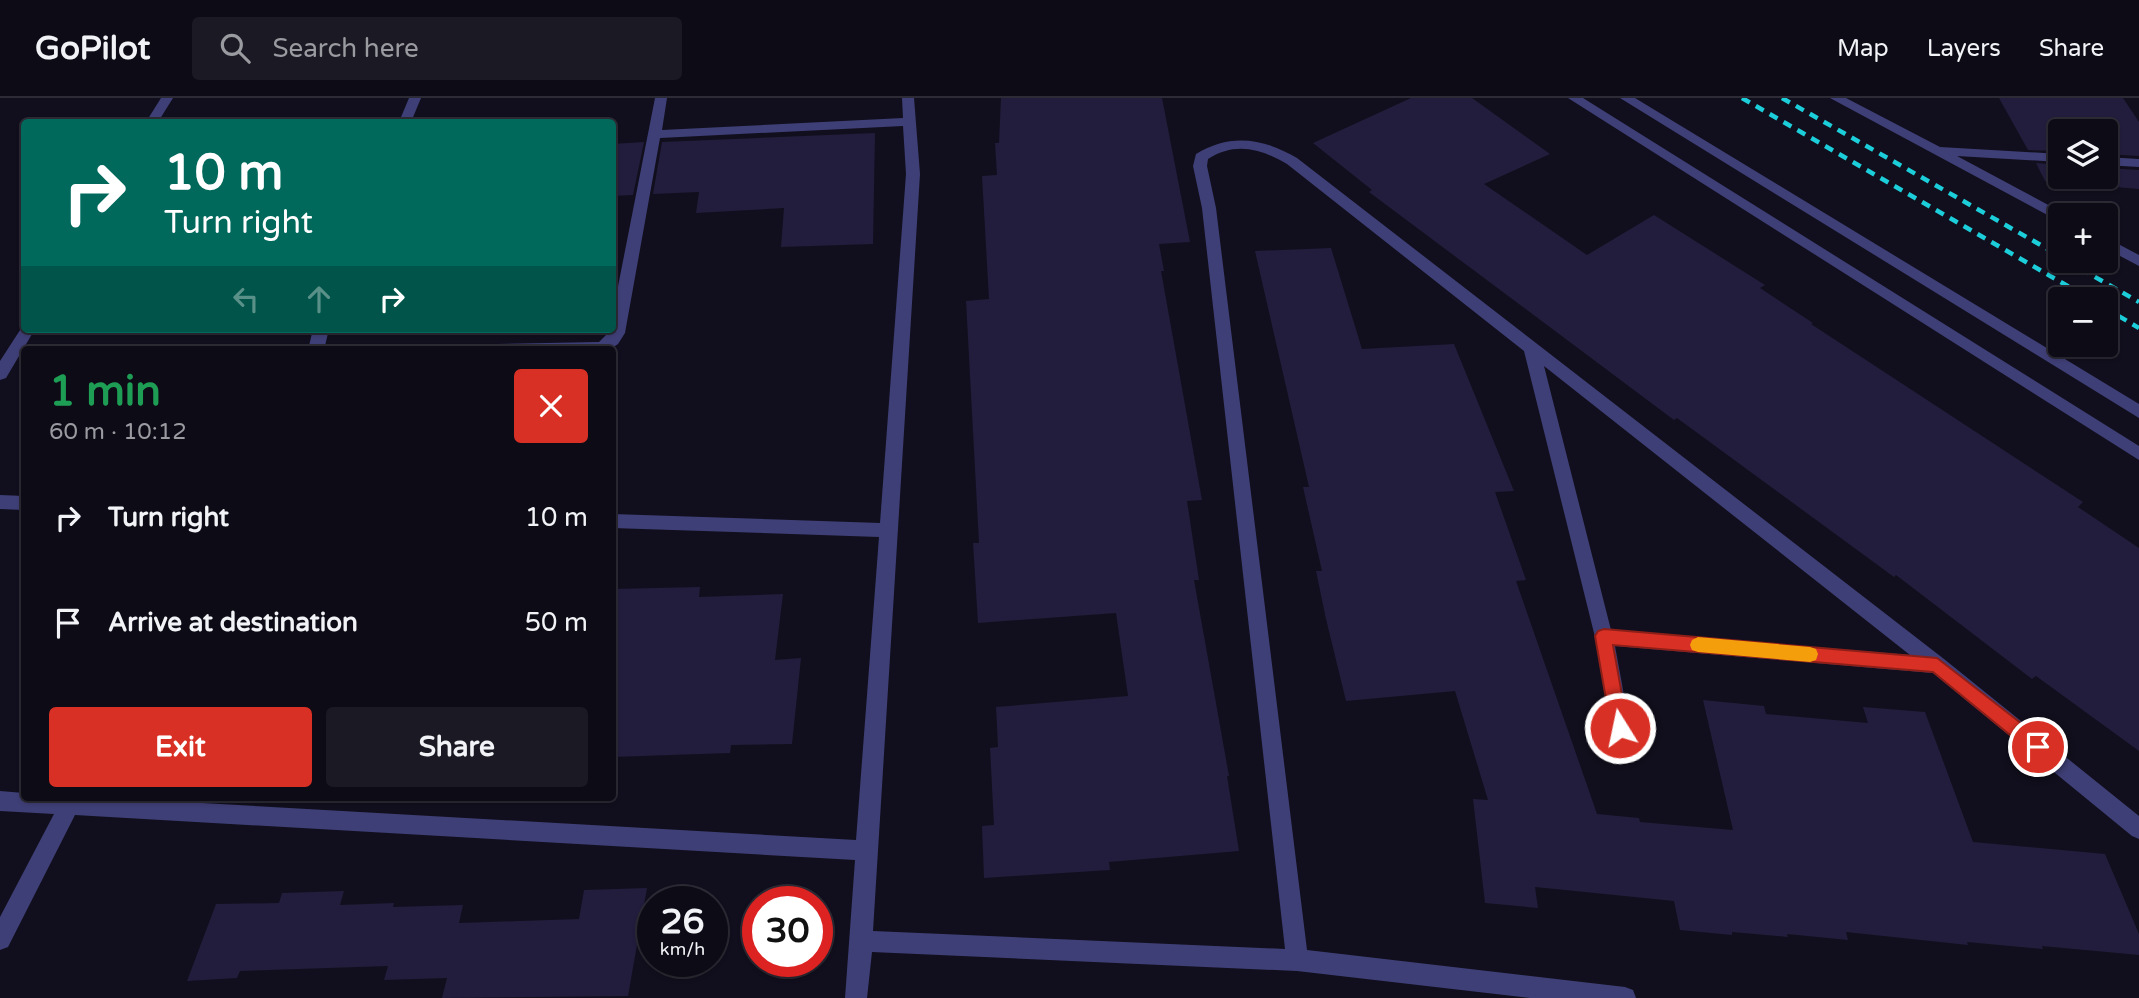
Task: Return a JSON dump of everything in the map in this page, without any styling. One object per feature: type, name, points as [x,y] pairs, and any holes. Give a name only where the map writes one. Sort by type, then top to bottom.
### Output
[{"type":"street","points":[[154,119],[167,98]]},
{"type":"street","points":[[406,119],[415,98]]},
{"type":"street","points":[[604,346],[613,340],[617,333],[661,98]]},
{"type":"street","points":[[856,998],[913,173],[908,98]]},
{"type":"street","points":[[1574,98],[2139,454]]},
{"type":"street","points":[[1626,98],[2139,412]]},
{"type":"street","points":[[1836,98],[2048,210]]},
{"type":"street","points":[[654,134],[908,122]]},
{"type":"street","points":[[1297,960],[1209,208],[1200,166],[1201,157],[1220,145],[1254,144],[1275,150],[1937,665],[2139,829]]},
{"type":"street","points":[[1672,160],[1707,148]]},
{"type":"street","points":[[1935,151],[2048,157]]},
{"type":"street","points":[[2118,162],[2139,163]]},
{"type":"street","points":[[2118,249],[2139,261]]},
{"type":"street","points":[[0,374],[25,333]]},
{"type":"street","points":[[1532,351],[1604,636],[1620,728]]},
{"type":"street","points":[[0,502],[21,503]]},
{"type":"street","points":[[616,521],[888,530]]},
{"type":"street","points":[[1604,636],[1937,665]]},
{"type":"street","points":[[0,801],[866,851]]},
{"type":"street","points":[[0,939],[69,806]]},
{"type":"street","points":[[862,941],[1297,960],[1625,998]]},
{"type":"building","points":[[1001,98],[1162,98],[1190,242],[1159,244],[1164,271],[1161,271],[1202,500],[1187,501],[1199,580],[1194,580],[1229,776],[1239,851],[1109,862],[1110,870],[984,878],[982,826],[994,825],[990,748],[998,747],[996,707],[1128,696],[1116,613],[978,623],[973,543],[979,543],[966,301],[989,299],[982,176],[997,175],[995,143],[999,143]]},
{"type":"building","points":[[1411,98],[1472,98],[1550,154],[1484,184],[1587,255],[1654,215],[1765,285],[1760,288],[1813,323],[1811,324],[2083,502],[2078,507],[2139,548],[2139,751],[2036,676],[2032,679],[1896,575],[1894,577],[1677,418],[1674,420],[1369,192],[1372,190],[1313,143]]},
{"type":"building","points":[[1999,98],[2123,98],[2139,122],[2139,156],[2118,155],[2118,119],[2048,119],[2048,151],[2028,150]]},
{"type":"building","points":[[875,133],[873,244],[781,247],[784,208],[696,213],[699,192],[653,194],[662,142]]},
{"type":"building","points":[[644,142],[633,195],[616,196],[616,144]]},
{"type":"building","points":[[2036,163],[2048,164],[2048,181],[2045,181]]},
{"type":"building","points":[[2118,169],[2139,170],[2139,189],[2118,187]]},
{"type":"building","points":[[1331,248],[1362,349],[1454,344],[1514,491],[1495,492],[1526,580],[1516,581],[1597,814],[1639,818],[1640,822],[1733,830],[1703,700],[1764,706],[1766,714],[1868,723],[1863,707],[1925,712],[1973,842],[2105,854],[2139,934],[2139,955],[2042,946],[2043,949],[1967,942],[1968,945],[1846,932],[1848,940],[1787,934],[1788,937],[1680,930],[1674,901],[1535,887],[1538,908],[1485,903],[1473,799],[1488,800],[1455,691],[1346,701],[1326,619],[1316,571],[1322,571],[1303,487],[1309,487],[1255,251]]},
{"type":"building","points":[[700,587],[699,597],[783,594],[775,660],[801,658],[792,744],[731,745],[730,753],[616,757],[616,589]]},
{"type":"building","points":[[637,888],[637,945],[628,996],[442,998],[447,978],[384,980],[388,966],[240,971],[237,978],[187,981],[216,904],[279,903],[282,893],[344,891],[340,905],[463,905],[459,923],[579,919],[584,890]]},
{"type":"railway","points":[[1742,98],[2069,287]]},
{"type":"railway","points":[[1782,98],[2048,249]]},
{"type":"railway","points":[[2088,273],[2139,302]]},
{"type":"railway","points":[[2118,316],[2139,328]]},
{"type":"slow traffic","points":[[1698,645],[1810,654]]},
{"type":"route","points":[[1620,728],[1604,636],[1937,665],[2038,747]]}]
